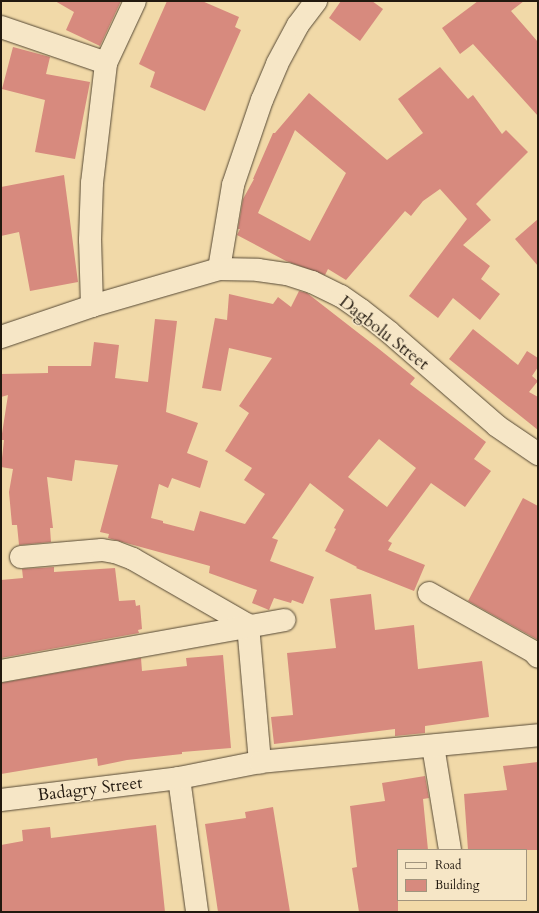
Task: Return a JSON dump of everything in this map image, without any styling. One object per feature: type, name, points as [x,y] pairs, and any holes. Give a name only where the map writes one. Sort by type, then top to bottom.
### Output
[{"type":"street","points":[[92,306],[90,221],[92,184],[106,63],[135,1]]},
{"type":"street","points":[[219,269],[233,185],[262,100],[277,64],[298,25],[316,1]]},
{"type":"street","points":[[1,27],[106,63]]},
{"type":"street","name":"Dagbolu Street","points":[[1,337],[92,306],[219,269],[258,270],[287,274],[312,282],[341,296],[389,332],[497,426],[538,454]]},
{"type":"street","points":[[21,557],[102,550],[115,552],[133,559],[248,625]]},
{"type":"street","points":[[429,593],[534,652],[538,657]]},
{"type":"street","points":[[1,671],[248,625],[284,620]]},
{"type":"street","points":[[248,625],[260,762]]},
{"type":"street","name":"Badagry Street","points":[[1,800],[179,778],[260,762],[538,735]]},
{"type":"street","points":[[433,746],[450,849]]},
{"type":"street","points":[[179,778],[197,912]]},
{"type":"building","points":[[55,1],[121,1],[100,46],[66,30],[74,12]]},
{"type":"building","points":[[167,1],[202,1],[239,17],[235,27],[241,30],[205,111],[150,87],[155,72],[139,64]]},
{"type":"building","points":[[341,1],[372,1],[383,9],[360,41],[329,18]]},
{"type":"building","points":[[478,1],[524,1],[511,11],[538,42],[538,116],[473,44],[460,54],[442,28]]},
{"type":"building","points":[[13,47],[50,57],[46,74],[90,82],[75,159],[35,152],[45,100],[2,89]]},
{"type":"building","points":[[440,67],[468,99],[473,95],[502,134],[506,130],[528,152],[476,204],[491,220],[463,245],[490,266],[481,279],[500,294],[480,320],[453,298],[438,318],[409,296],[467,219],[440,189],[423,201],[411,216],[405,211],[346,280],[328,269],[325,275],[286,261],[237,235],[240,229],[238,229],[243,199],[254,179],[273,133],[275,133],[309,93],[387,160],[423,133],[398,99]],"holes":[[[295,130],[346,173],[310,241],[258,213]]]},
{"type":"building","points":[[64,175],[78,282],[30,291],[19,232],[1,236],[1,187]]},
{"type":"building","points":[[538,219],[538,266],[515,239]]},
{"type":"building","points":[[299,291],[307,293],[415,378],[410,384],[486,442],[474,459],[491,471],[465,507],[431,483],[388,541],[392,543],[388,550],[425,565],[414,591],[356,568],[357,567],[325,551],[336,529],[334,528],[344,510],[310,483],[272,538],[278,540],[270,561],[314,577],[303,604],[292,600],[291,603],[274,598],[269,610],[252,603],[257,590],[209,573],[210,566],[108,538],[109,534],[100,532],[118,465],[75,460],[72,481],[47,477],[53,528],[50,528],[51,542],[19,545],[17,525],[12,525],[9,492],[13,469],[1,467],[4,440],[1,440],[8,395],[1,397],[1,374],[48,373],[48,366],[91,366],[94,342],[119,345],[115,378],[148,382],[155,319],[177,321],[166,412],[198,423],[187,453],[208,461],[200,488],[172,478],[168,488],[159,484],[151,518],[163,521],[163,523],[194,531],[200,511],[245,524],[265,494],[244,480],[252,468],[225,451],[249,413],[239,406],[272,358],[229,348],[221,391],[202,388],[215,318],[227,320],[229,294],[273,304],[278,297],[291,307]],"holes":[[[379,439],[416,468],[387,507],[348,477]]]},
{"type":"building","points":[[473,329],[518,365],[527,351],[538,358],[538,367],[532,376],[538,381],[529,392],[538,397],[538,430],[449,359]]},
{"type":"building","points":[[523,498],[538,506],[538,640],[468,601]]},
{"type":"building","points":[[54,567],[54,572],[115,568],[119,601],[135,600],[136,606],[140,605],[142,629],[138,630],[139,633],[1,658],[1,580],[23,578],[22,569]]},
{"type":"building","points":[[371,594],[375,630],[414,625],[418,669],[482,661],[489,717],[425,726],[425,733],[395,736],[395,729],[274,744],[271,717],[293,715],[287,653],[336,648],[330,599]]},
{"type":"building","points":[[223,655],[231,748],[182,752],[182,754],[127,760],[98,766],[97,758],[1,774],[1,683],[141,658],[142,671],[187,666],[186,658]]},
{"type":"building","points":[[538,762],[538,850],[468,849],[464,794],[507,790],[503,766]]},
{"type":"building","points":[[425,776],[429,798],[423,799],[428,849],[397,849],[398,912],[359,912],[352,868],[357,867],[350,806],[385,801],[382,783]]},
{"type":"building","points":[[273,807],[290,912],[218,912],[205,824],[246,818],[245,812]]},
{"type":"building","points":[[156,825],[165,912],[1,912],[1,845],[23,841],[22,830],[50,827],[51,838]]}]
